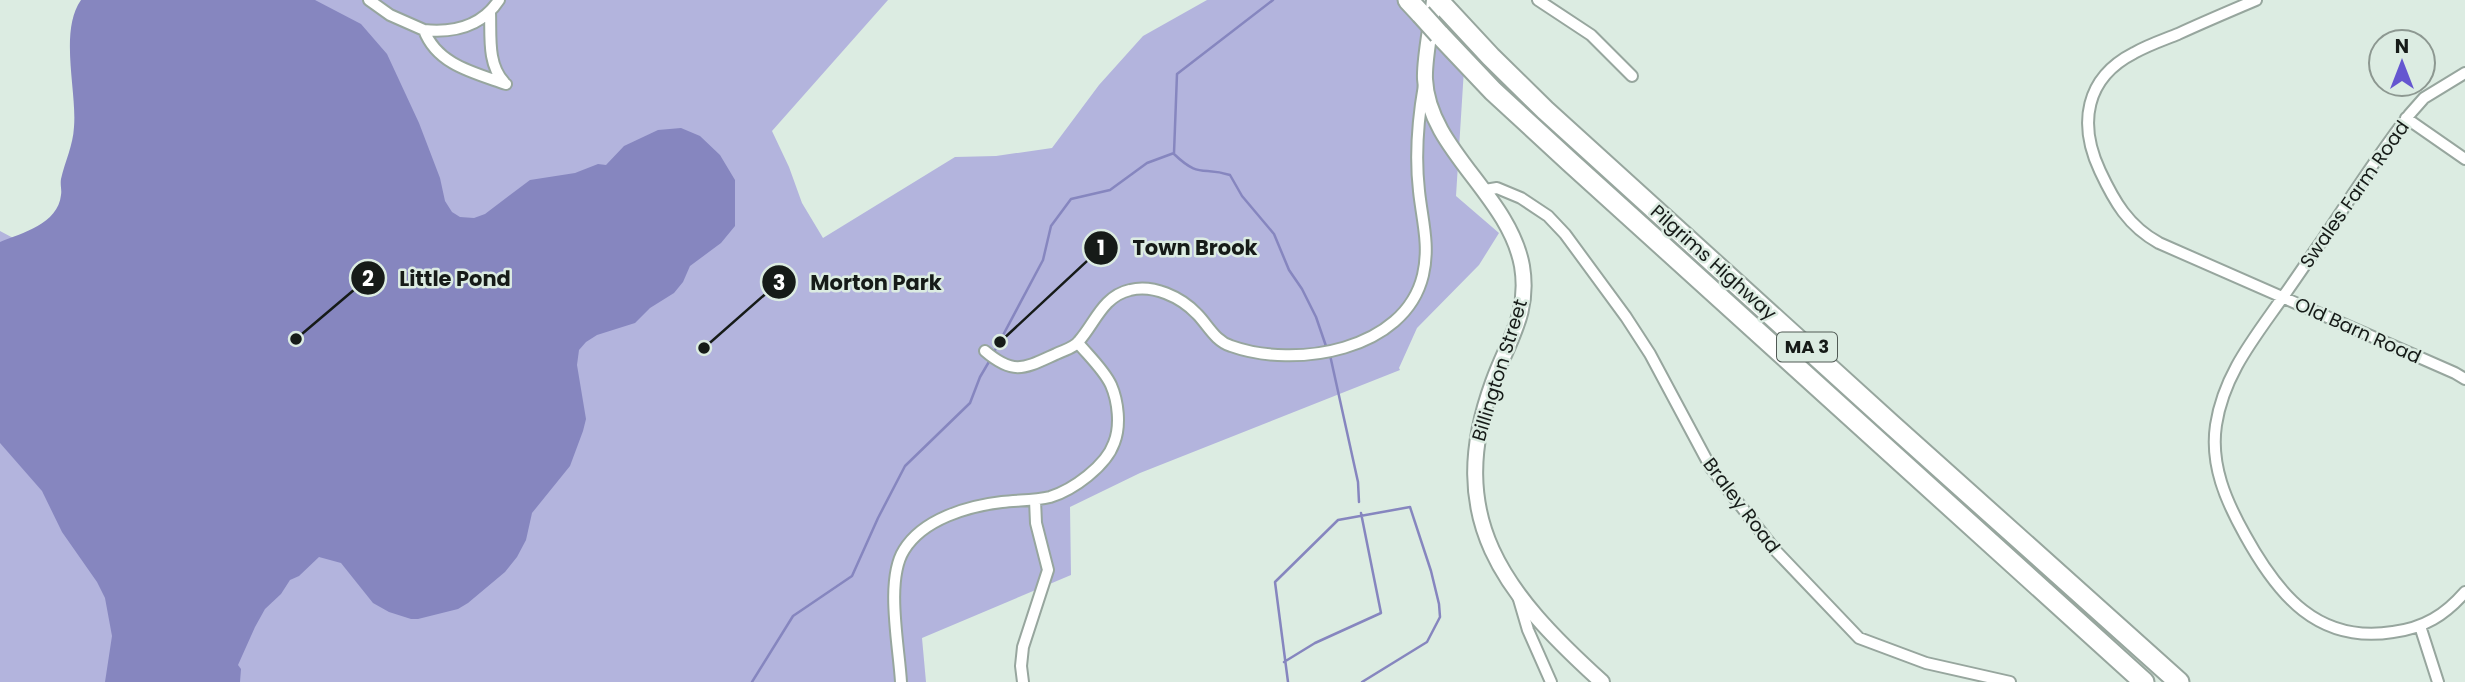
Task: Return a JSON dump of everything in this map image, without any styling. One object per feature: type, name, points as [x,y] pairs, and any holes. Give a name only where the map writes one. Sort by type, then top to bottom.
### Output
[{"type":"highway","name":"Pilgrims Highway","points":[[1429,4],[1439,34],[1493,91],[2144,682]]},
{"type":"highway","name":"Pilgrims Highway","points":[[1429,4],[1491,57],[1545,110],[2179,682]]},
{"type":"street","points":[[369,0],[390,15],[424,30],[442,31],[461,29],[490,12],[499,0]]},
{"type":"street","points":[[1538,0],[1591,35],[1632,76]]},
{"type":"street","points":[[2256,0],[2132,53],[2115,65],[2093,95],[2087,129],[2089,145],[2109,192],[2127,219],[2144,235],[2283,297]]},
{"type":"street","name":"Billington Street","points":[[1429,4],[1425,79],[1430,104],[1443,135],[1485,190],[1514,241],[1521,262],[1524,287],[1517,327],[1493,381],[1476,445],[1474,471],[1479,508],[1499,565],[1518,595],[1567,650],[1602,682]]},
{"type":"street","points":[[424,30],[428,41],[453,64],[506,84],[497,72],[493,60],[490,12]]},
{"type":"street","name":"Swales Farm Road","points":[[2283,297],[2406,118],[2424,98],[2465,73]]},
{"type":"street","points":[[985,351],[995,360],[1013,368],[1032,366],[1078,343],[1110,300],[1129,290],[1147,288],[1170,295],[1189,307],[1221,341],[1231,346],[1262,352],[1321,355],[1335,352],[1359,342],[1393,322],[1409,306],[1419,289],[1426,261],[1427,242],[1419,191],[1418,161],[1420,110],[1425,79]]},
{"type":"street","points":[[2406,118],[2465,159]]},
{"type":"street","name":"Braley Road","points":[[1485,190],[1497,188],[1521,198],[1548,216],[1565,234],[1650,354],[1711,468],[1776,551],[1858,638],[1926,663],[2010,682]]},
{"type":"street","name":"Old Barn Road","points":[[2465,379],[2283,297],[2245,350],[2229,378],[2215,429],[2219,478],[2225,496],[2266,569],[2288,597],[2307,615],[2352,634],[2388,633],[2420,626],[2446,612],[2465,592]]},
{"type":"street","points":[[901,682],[893,599],[897,569],[908,545],[933,524],[967,509],[1003,502],[1035,500],[1063,492],[1079,482],[1110,452],[1115,440],[1117,420],[1113,391],[1106,377],[1078,343]]},
{"type":"street","points":[[1023,682],[1023,647],[1048,570],[1037,523],[1035,500]]},
{"type":"street","points":[[1518,595],[1528,630],[1551,682]]},
{"type":"street","points":[[2420,626],[2438,682]]},
{"type":"shaded area","points":[[81,0],[315,0],[361,24],[387,54],[419,123],[440,178],[445,201],[452,212],[460,217],[474,218],[485,214],[530,180],[575,173],[598,164],[606,165],[624,146],[658,130],[681,128],[700,136],[720,155],[735,180],[735,226],[721,243],[690,266],[683,282],[674,293],[650,308],[635,323],[597,335],[579,350],[577,365],[586,419],[570,466],[532,513],[526,540],[517,557],[505,572],[468,603],[458,609],[411,619],[373,603],[341,563],[319,557],[299,576],[290,580],[281,594],[265,609],[238,665],[241,669],[240,682],[105,682],[112,636],[105,598],[62,532],[42,491],[0,443],[0,242],[38,226],[58,205],[61,179],[73,134],[70,44],[71,28]]},
{"type":"shaded area","points":[[136,0],[888,0],[772,131],[802,203],[823,238],[955,157],[996,156],[1052,148],[1099,85],[1143,36],[1207,0],[1408,0],[1465,53],[1456,196],[1499,233],[1479,265],[1417,328],[1400,370],[1140,473],[1070,507],[1071,575],[922,638],[926,682],[0,682],[0,231],[34,249],[95,193]]},
{"type":"waterway","points":[[993,354],[1043,260],[1051,226],[1071,199],[1110,190],[1147,163],[1174,153],[1177,74],[1273,0]]},
{"type":"waterway","points":[[1174,154],[1190,167],[1230,175],[1242,196],[1274,234],[1289,270],[1316,317],[1327,349]]},
{"type":"waterway","points":[[1330,355],[1358,482],[1359,502]]},
{"type":"waterway","points":[[752,682],[793,616],[852,576],[905,466],[970,403],[990,360]]},
{"type":"waterway","points":[[1288,682],[1275,582],[1338,520],[1410,507],[1431,571],[1440,617],[1427,642],[1362,682]]},
{"type":"waterway","points":[[1284,662],[1315,643],[1381,613],[1361,513]]},
{"type":"place","name":"Little Pond","points":[[296,339]]},
{"type":"place","name":"Town Brook","points":[[1000,342]]},
{"type":"place","name":"Morton Park","points":[[704,348]]}]
